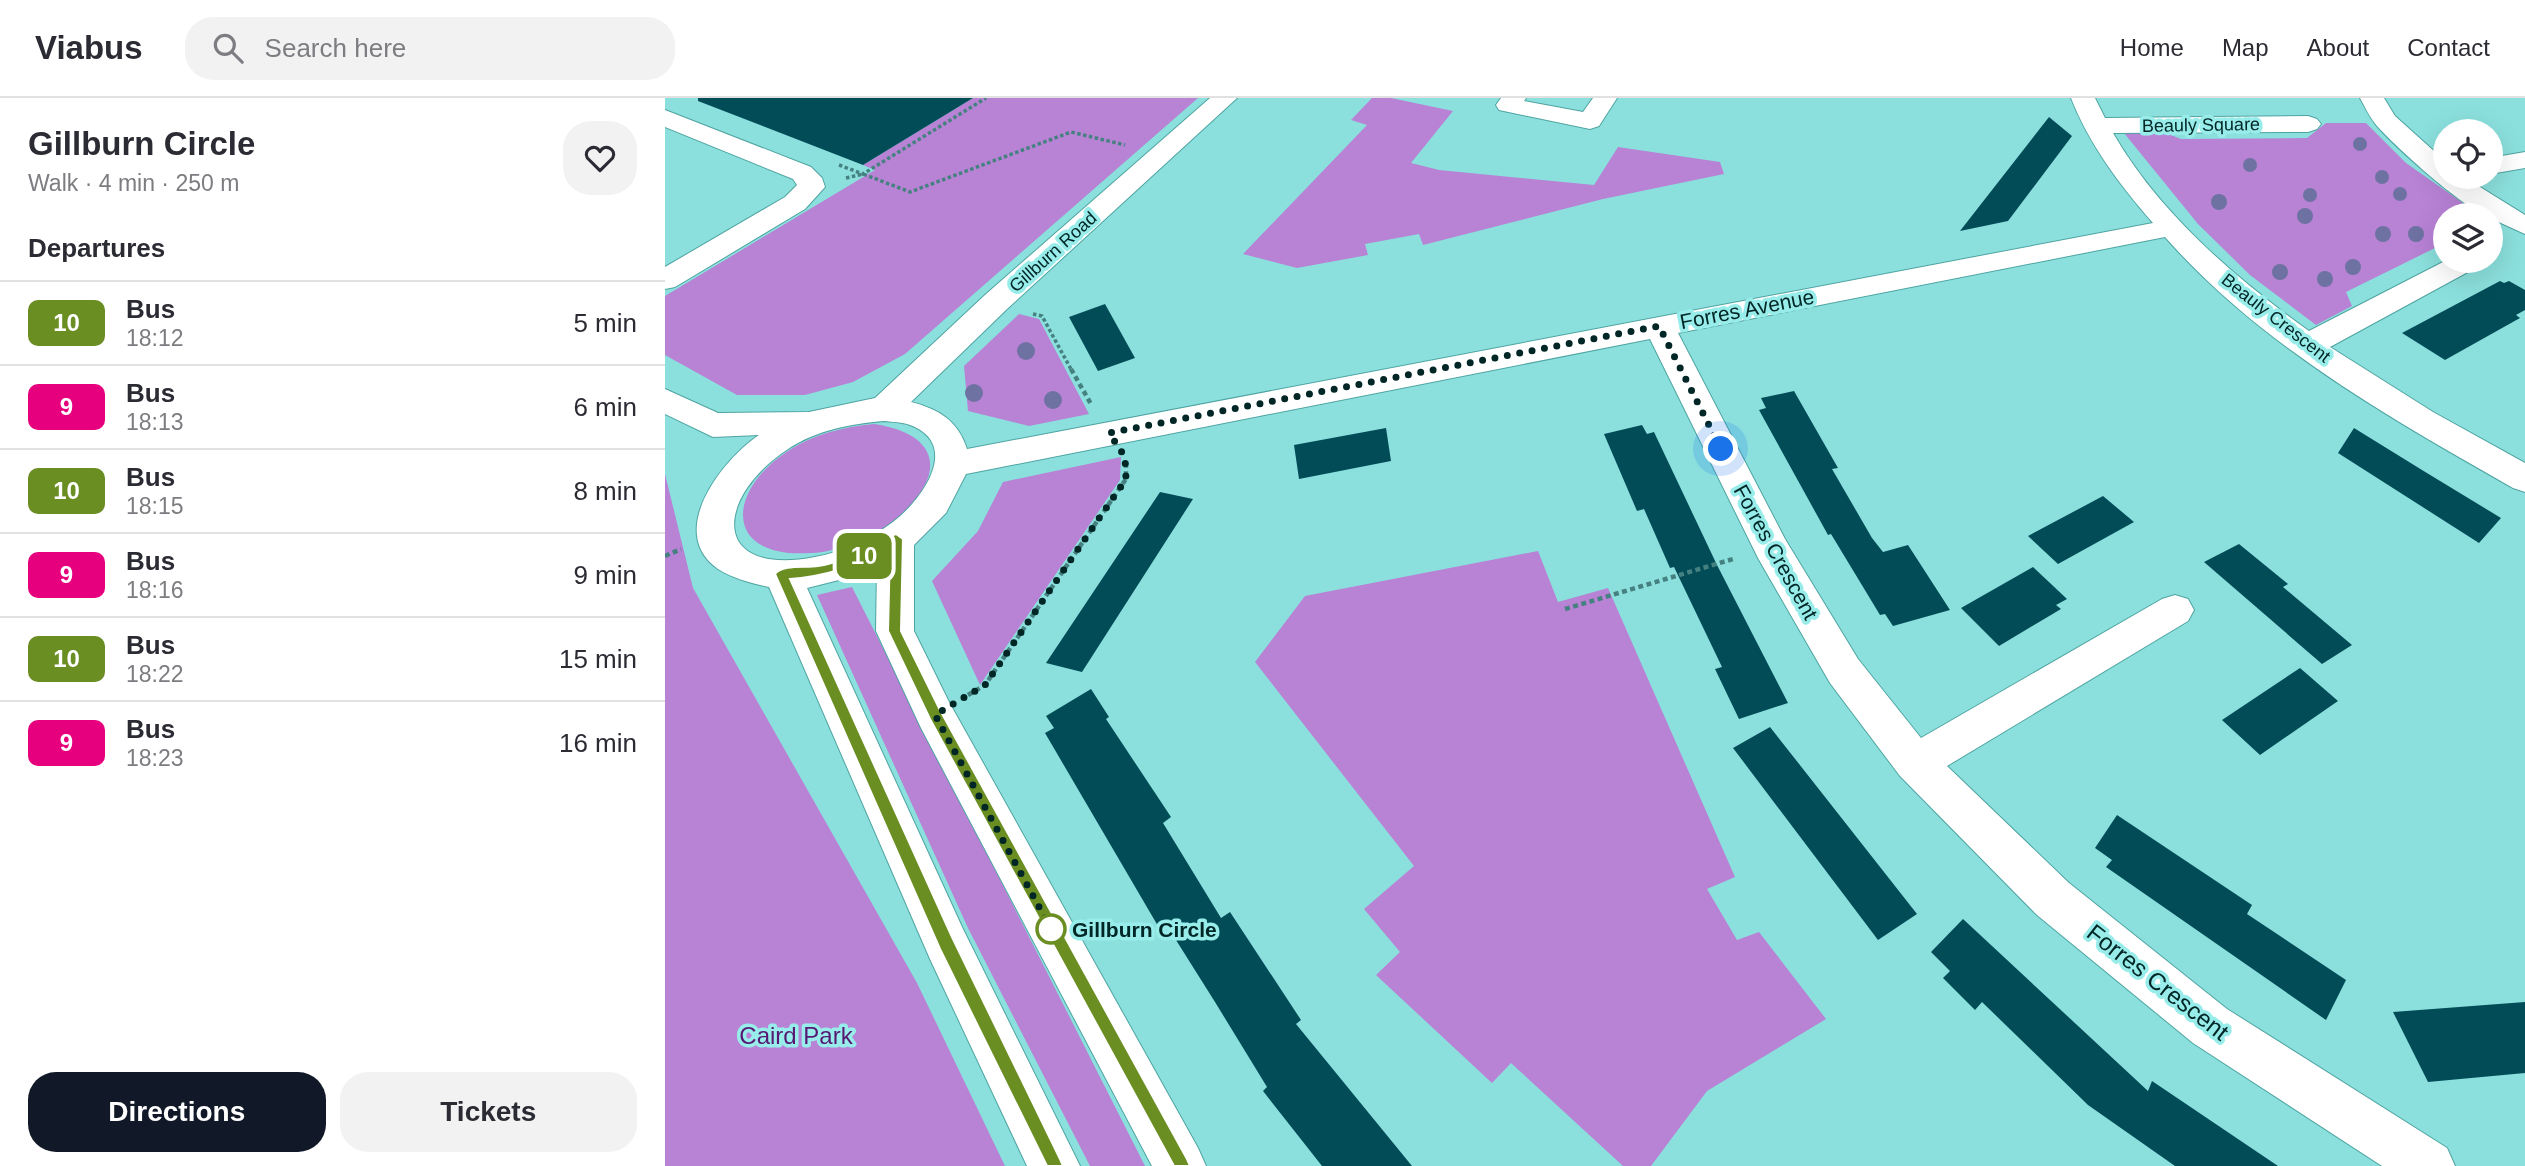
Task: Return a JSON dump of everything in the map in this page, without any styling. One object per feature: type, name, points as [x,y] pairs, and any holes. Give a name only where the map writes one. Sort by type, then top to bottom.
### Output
[{"type":"street","name":"Gillburn Road","points":[[884,409],[996,302],[1225,98]]},
{"type":"street","points":[[1514,98],[1509,105],[1590,121],[1605,98]]},
{"type":"street","points":[[2372,98],[2385,120],[2433,164]]},
{"type":"street","name":"Beauly Square","points":[[2089,112],[2308,124]]},
{"type":"street","name":"Beauly Crescent","points":[[2089,112],[2127,175],[2170,228],[2235,289],[2306,345],[2436,430],[2525,479]]},
{"type":"street","points":[[665,118],[802,173],[809,178],[811,187],[796,203],[665,280]]},
{"type":"street","points":[[2503,164],[2525,160]]},
{"type":"street","points":[[2465,189],[2525,226]]},
{"type":"street","name":"Forres Avenue","points":[[953,464],[2170,228]]},
{"type":"street","points":[[2306,345],[2444,273]]},
{"type":"street","name":"Forres Crescent","points":[[1659,326],[1771,548],[1844,671],[1916,763],[2053,900],[2210,1026],[2429,1166]]},
{"type":"street","points":[[665,400],[713,425],[812,422],[849,412],[884,409],[913,414],[935,425],[949,442],[953,464],[944,489],[925,515],[896,539],[860,558],[820,571],[782,574],[757,571],[737,563],[722,551],[714,535],[716,509],[730,480],[766,447],[812,422]]},
{"type":"street","points":[[713,425],[730,480]]},
{"type":"street","points":[[896,539],[895,631],[935,715],[1180,1166]]},
{"type":"street","points":[[782,574],[946,943],[1054,1166]]},
{"type":"street","points":[[1916,763],[2175,610]]},
{"type":"path","points":[[811,187],[863,174],[986,98]]},
{"type":"path","points":[[863,174],[910,192],[1071,132],[1162,155]]},
{"type":"path","points":[[935,715],[985,685],[1126,479],[1125,457],[1042,316],[996,302]]},
{"type":"path","points":[[1565,609],[1771,548]]},
{"type":"green space","points":[[973,98],[1198,98],[905,354],[853,382],[805,395],[737,395],[665,355],[665,296],[875,170],[863,165]]},
{"type":"green space","points":[[1372,98],[1391,98],[1453,111],[1411,163],[1439,170],[1594,185],[1618,147],[1720,162],[1724,174],[1603,199],[1423,245],[1419,234],[1365,244],[1368,255],[1297,268],[1243,254],[1367,125],[1351,120]]},
{"type":"green space","points":[[2326,123],[2366,123],[2406,163],[2433,182],[2433,189],[2443,189],[2463,203],[2433,203],[2433,249],[2346,292],[2352,306],[2316,325],[2250,275],[2198,224],[2124,133],[2166,133],[2181,139],[2307,138]]},
{"type":"green space","points":[[1019,314],[1039,319],[1089,414],[1029,426],[968,411],[964,366]]},
{"type":"green space","points":[[874,424],[911,436],[929,455],[930,468],[926,482],[917,497],[894,521],[860,541],[823,552],[782,552],[762,545],[749,534],[743,519],[745,502],[753,485],[768,467],[788,451],[818,436],[840,429]]},
{"type":"green space","points":[[1121,457],[1120,480],[980,685],[932,581],[978,531],[1003,482]]},
{"type":"green space","name":"Caird Park","points":[[665,474],[693,588],[917,983],[1005,1166],[665,1166]]},
{"type":"green space","points":[[1538,551],[1558,602],[1608,588],[1735,877],[1707,889],[1737,940],[1759,932],[1826,1019],[1707,1091],[1651,1166],[1623,1166],[1511,1063],[1492,1083],[1376,975],[1400,952],[1364,909],[1414,866],[1255,662],[1305,596]]},
{"type":"green space","points":[[852,587],[1145,1166],[1090,1166],[968,928],[817,595]]},
{"type":"building","points":[[698,98],[973,98],[863,165],[698,101]]},
{"type":"building","points":[[2049,117],[2072,136],[2008,221],[1960,231]]},
{"type":"building","points":[[2500,281],[2509,281],[2525,290],[2525,310],[2516,315],[2520,318],[2445,360],[2402,333]]},
{"type":"building","points":[[1105,304],[1135,358],[1098,371],[1069,317]]},
{"type":"building","points":[[1794,391],[1838,468],[1832,469],[1872,538],[1883,552],[1908,545],[1950,610],[1893,626],[1885,614],[1880,615],[1831,534],[1828,535],[1759,410],[1766,408],[1761,398]]},
{"type":"building","points":[[1642,425],[1647,434],[1654,432],[1717,565],[1788,703],[1739,719],[1715,669],[1722,667],[1674,567],[1670,568],[1644,509],[1637,511],[1604,434]]},
{"type":"building","points":[[1386,428],[1391,461],[1299,479],[1294,445]]},
{"type":"building","points":[[2354,428],[2501,518],[2479,543],[2338,453]]},
{"type":"building","points":[[1160,492],[1193,499],[1082,672],[1046,663]]},
{"type":"building","points":[[2103,496],[2134,522],[2058,564],[2028,536]]},
{"type":"building","points":[[2239,544],[2288,584],[2283,587],[2352,645],[2322,664],[2204,562]]},
{"type":"building","points":[[2033,567],[2067,599],[2056,605],[2061,609],[1999,646],[1961,608]]},
{"type":"building","points":[[2300,668],[2338,701],[2260,755],[2222,720]]},
{"type":"building","points":[[1091,689],[1109,717],[1106,719],[1171,817],[1163,823],[1221,918],[1230,912],[1301,1020],[1296,1024],[1412,1166],[1322,1166],[1263,1091],[1267,1087],[1164,921],[1158,926],[1045,733],[1054,728],[1046,716]]},
{"type":"building","points":[[1770,727],[1917,914],[1878,940],[1733,748]]},
{"type":"building","points":[[2117,815],[2252,905],[2247,914],[2346,980],[2326,1020],[2106,867],[2112,860],[2095,848]]},
{"type":"building","points":[[1963,919],[2148,1091],[2152,1081],[2278,1166],[2175,1166],[2088,1105],[1982,1002],[1975,1010],[1943,978],[1950,971],[1931,952]]},
{"type":"building","points":[[2525,1002],[2525,1073],[2428,1082],[2393,1012]]},
{"type":"bus line","name":"10","points":[[1054,1166],[946,943],[782,574],[820,571],[860,558],[896,539],[895,631],[935,715],[1180,1166]]},
{"type":"place","name":"Gillburn Circle","points":[[1051,929]]},
{"type":"route","points":[[1051,929],[935,715],[985,685],[1126,479],[1125,457],[1109,433],[1659,326],[1721,449]]}]
